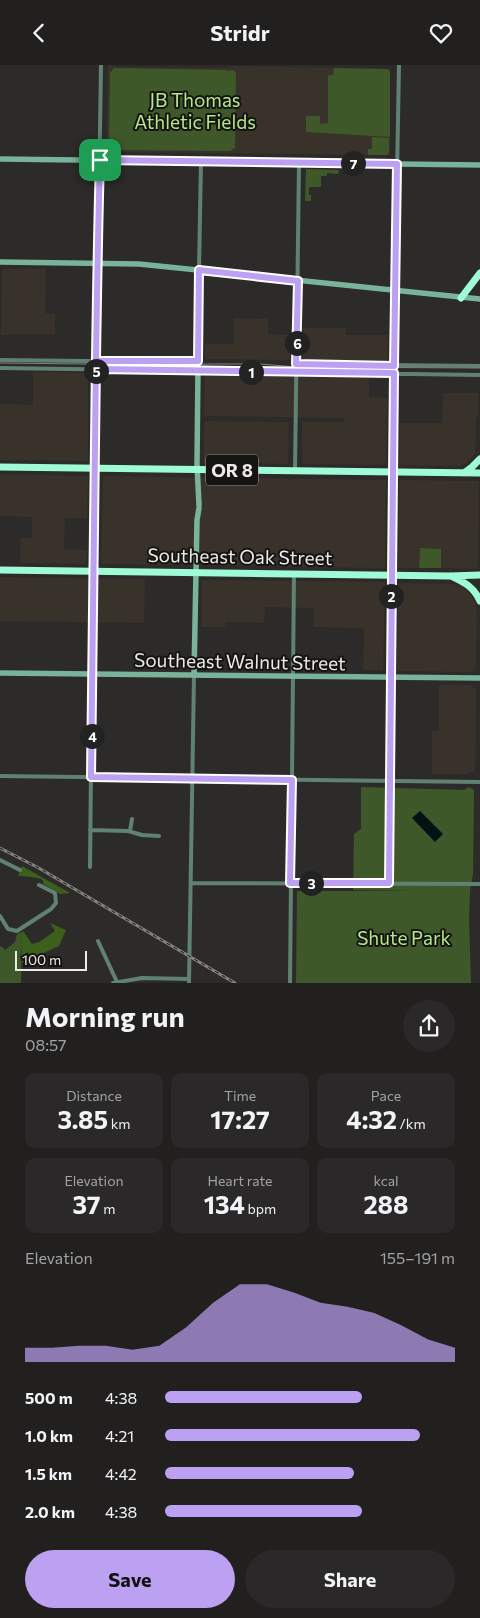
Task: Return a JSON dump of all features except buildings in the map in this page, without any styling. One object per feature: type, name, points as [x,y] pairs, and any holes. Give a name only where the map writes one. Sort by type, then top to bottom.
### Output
[{"type":"highway","points":[[461,297],[480,273]]},
{"type":"highway","points":[[464,473],[480,459]]},
{"type":"highway","name":"OR 8","points":[[0,467],[480,473]]},
{"type":"highway","name":"Southeast Oak Street","points":[[0,569],[480,575]]},
{"type":"highway","points":[[450,576],[469,585],[480,601]]},
{"type":"street","points":[[90,867],[101,65]]},
{"type":"street","points":[[389,883],[399,65]]},
{"type":"street","points":[[0,159],[480,165]]},
{"type":"street","points":[[98,941],[115,983],[142,978],[189,981],[197,520],[199,507],[197,470],[201,161]]},
{"type":"street","points":[[295,471],[299,163]]},
{"type":"street","points":[[0,261],[139,264],[480,299]]},
{"type":"street","points":[[0,360],[198,361]]},
{"type":"street","points":[[296,364],[480,366]]},
{"type":"street","points":[[0,368],[480,375]]},
{"type":"street","points":[[290,983],[294,573]]},
{"type":"street","name":"Southeast Walnut Street","points":[[0,673],[480,678]]},
{"type":"street","points":[[0,776],[480,782]]},
{"type":"street","points":[[130,831],[132,819]]},
{"type":"street","points":[[90,830],[130,831],[142,835],[159,836]]},
{"type":"street","points":[[0,860],[20,870]]},
{"type":"street","points":[[191,883],[480,884]]},
{"type":"street","points":[[0,916],[8,929],[17,931],[51,909],[56,903],[55,893],[39,885]]},
{"type":"shaded area","points":[[108,65],[119,67],[228,68],[231,66],[390,69],[390,155],[106,152]]},
{"type":"shaded area","points":[[2,269],[46,269],[45,313],[55,314],[55,334],[1,335]]},
{"type":"shaded area","points":[[234,318],[268,319],[268,334],[290,335],[290,360],[205,359],[205,344],[234,344]]},
{"type":"shaded area","points":[[303,328],[346,328],[346,335],[388,335],[387,362],[345,362],[345,376],[369,377],[369,397],[387,398],[386,465],[302,464],[302,422],[344,422],[344,418],[204,416],[205,374],[303,376]]},
{"type":"shaded area","points":[[33,372],[88,373],[88,461],[0,460],[0,404],[33,405]]},
{"type":"shaded area","points":[[443,393],[478,393],[475,453],[465,464],[459,466],[399,465],[400,423],[442,423]]},
{"type":"shaded area","points":[[204,421],[289,422],[288,464],[204,462]]},
{"type":"shaded area","points":[[0,474],[88,476],[87,518],[65,518],[64,549],[87,550],[86,564],[20,563],[21,538],[32,538],[32,517],[0,516]]},
{"type":"shaded area","points":[[103,476],[386,480],[385,568],[101,564]]},
{"type":"shaded area","points":[[399,480],[479,481],[478,566],[474,569],[441,568],[441,549],[420,548],[419,568],[398,568]]},
{"type":"shaded area","points":[[0,577],[145,579],[144,623],[0,621]]},
{"type":"shaded area","points":[[202,580],[385,582],[383,670],[363,670],[364,628],[314,627],[314,608],[265,607],[264,623],[226,622],[225,627],[202,627]]},
{"type":"shaded area","points":[[398,583],[452,584],[462,587],[471,595],[477,613],[476,665],[472,672],[397,671]]},
{"type":"shaded area","points":[[439,685],[471,685],[476,690],[475,772],[469,772],[469,774],[432,774],[432,731],[439,731]]},
{"type":"shaded area","points":[[420,811],[443,834],[435,842],[412,818]]},
{"type":"green space","name":"JB Thomas Athletic Fields","points":[[114,68],[233,70],[236,73],[235,148],[231,151],[119,150],[109,139],[110,73]]},
{"type":"green space","points":[[334,68],[388,69],[390,72],[390,137],[306,132],[306,116],[320,116],[320,124],[328,123],[328,75],[333,75]]},
{"type":"green space","points":[[372,137],[389,138],[389,152],[387,155],[368,155],[368,149],[372,149]]},
{"type":"green space","points":[[306,169],[339,170],[338,174],[327,173],[327,176],[321,176],[321,187],[309,187],[311,201],[305,201]]},
{"type":"green space","points":[[420,548],[441,549],[441,568],[419,568]]},
{"type":"green space","name":"Shute Park","points":[[361,787],[464,790],[469,787],[474,790],[473,874],[470,891],[469,920],[471,983],[296,983],[297,891],[418,891],[353,890],[354,834],[361,829]]},
{"type":"green space","points":[[22,866],[70,893],[60,894],[43,884],[43,880],[18,876]]},
{"type":"green space","points":[[50,923],[66,930],[59,946],[22,963],[22,932],[32,944],[39,942],[55,931]]},
{"type":"green space","points":[[22,932],[21,983],[0,983],[0,947],[5,950],[15,942],[17,934]]},
{"type":"tram line","points":[[0,363],[260,364],[296,367],[480,368]]},
{"type":"railway","points":[[0,848],[37,867],[235,983]]},
{"type":"route","points":[[100,160],[98,211],[98,256],[96,359],[96,361],[96,369],[394,373],[389,883],[290,883],[292,780],[91,777],[92,578],[96,361],[170,363],[198,361],[199,270],[298,281],[296,364],[394,366],[397,164],[100,160]]}]
